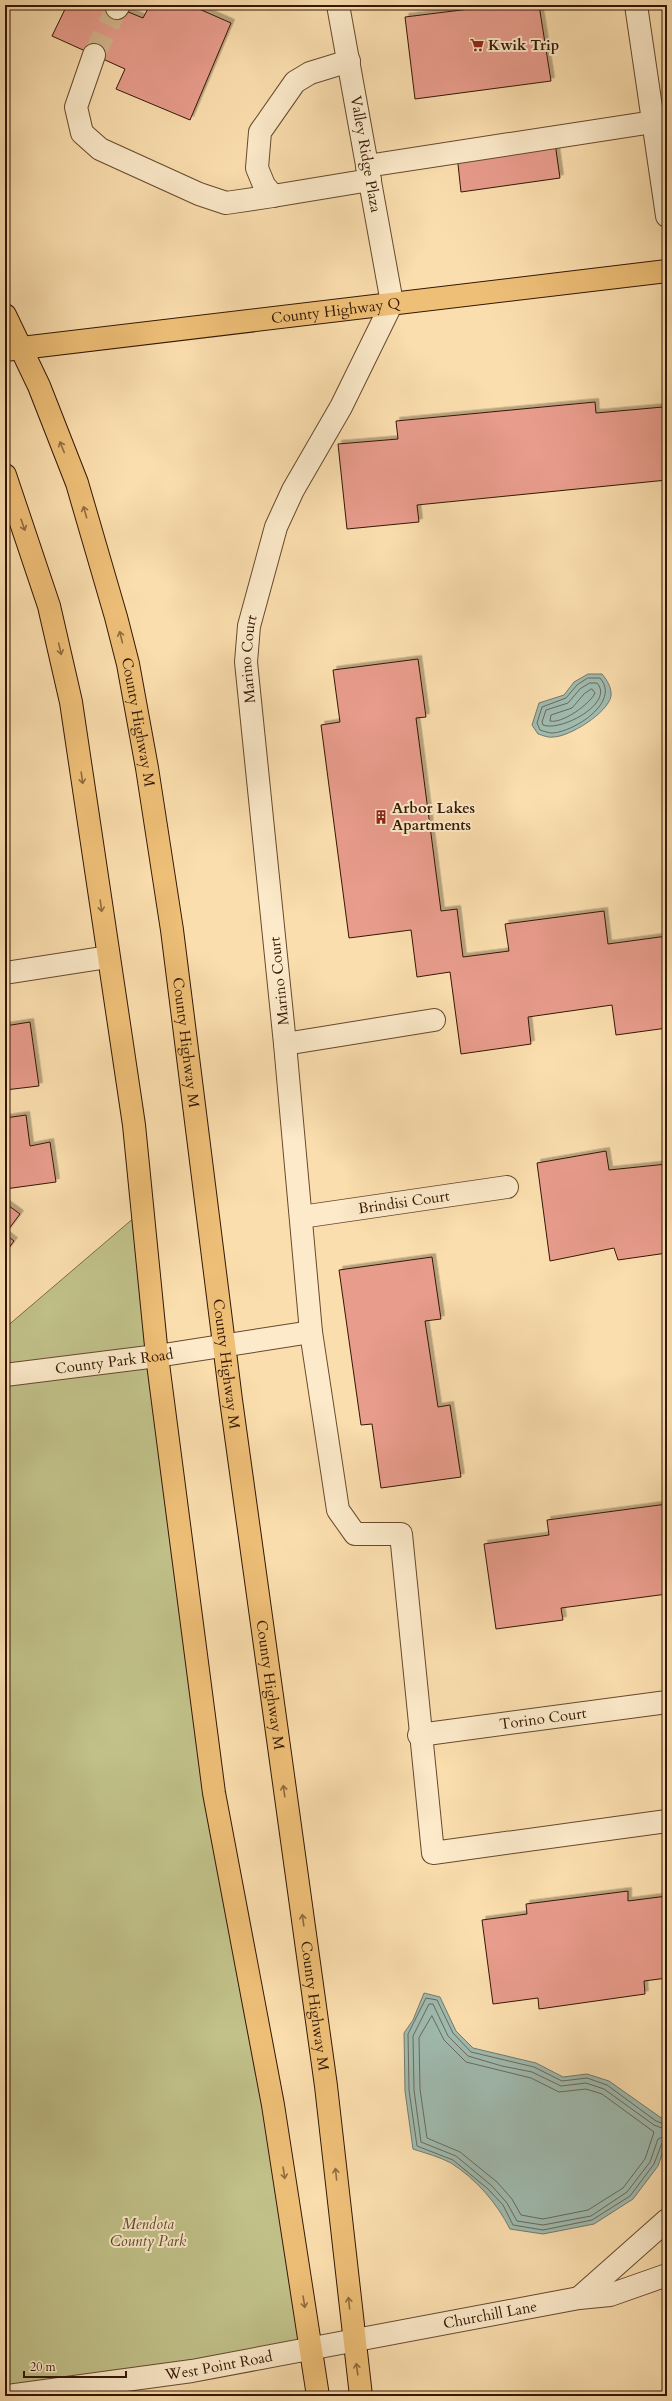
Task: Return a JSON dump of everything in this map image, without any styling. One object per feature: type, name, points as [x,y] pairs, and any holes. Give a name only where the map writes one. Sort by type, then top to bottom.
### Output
[{"type":"main road","name":"County Highway Q","points":[[13,349],[667,271]]},
{"type":"main road","name":"County Highway M","points":[[5,315],[13,349],[77,483],[128,664],[172,930],[224,1344],[326,2086],[361,2396]]},
{"type":"main road","points":[[5,475],[39,573],[65,670],[134,1126],[157,1356],[214,1793],[273,2105],[318,2396]]},
{"type":"street","name":"Valley Ridge Plaza","points":[[338,5],[392,304]]},
{"type":"street","points":[[636,5],[667,216]]},
{"type":"street","points":[[94,55],[76,107],[82,133],[100,149],[200,194],[226,203],[273,196],[369,173],[653,122]]},
{"type":"street","points":[[273,196],[264,185],[257,168],[260,132],[295,82],[310,73],[349,61]]},
{"type":"street","name":"Marino Court","points":[[392,304],[341,407],[293,490],[276,528],[249,626],[246,662],[285,1044],[311,1332],[338,1510],[355,1534],[401,1534],[420,1735]]},
{"type":"street","points":[[5,973],[108,957]]},
{"type":"street","points":[[285,1044],[434,1020]]},
{"type":"street","name":"Brindisi Court","points":[[301,1217],[507,1187]]},
{"type":"street","name":"County Park Road","points":[[5,1375],[157,1356],[224,1344],[311,1332]]},
{"type":"street","name":"Torino Court","points":[[420,1735],[667,1702]]},
{"type":"street","points":[[420,1735],[433,1853],[667,1821]]},
{"type":"street","points":[[579,2298],[667,2220]]},
{"type":"street","name":"Churchill Lane","points":[[311,2350],[579,2298],[610,2295],[667,2275]]},
{"type":"street","name":"West Point Road","points":[[8,2396],[192,2371],[311,2350]]},
{"type":"green space","name":"Mendota County Park","points":[[142,1211],[157,1356],[311,2350],[5,2396],[5,1328]]},
{"type":"water","points":[[588,674],[602,674],[609,684],[611,696],[603,710],[578,729],[560,736],[547,737],[538,734],[532,725],[539,703],[564,695],[574,682]]},
{"type":"water","points":[[424,1993],[440,1997],[456,2031],[473,2048],[536,2063],[563,2077],[587,2074],[609,2081],[667,2122],[667,2139],[658,2166],[633,2199],[594,2224],[543,2234],[510,2229],[499,2210],[485,2192],[469,2176],[447,2161],[413,2149],[405,2091],[404,2033],[413,2020]]},
{"type":"building","points":[[67,5],[111,5],[143,18],[150,5],[190,5],[231,23],[190,120],[116,89],[125,69],[52,36]]},
{"type":"building","name":"Kwik Trip","points":[[502,5],[539,5],[551,81],[415,99],[405,17]]},
{"type":"building","points":[[555,143],[560,178],[461,192],[457,155]]},
{"type":"building","points":[[595,402],[596,413],[663,407],[667,447],[667,480],[417,505],[419,522],[347,529],[338,444],[398,439],[396,421]]},
{"type":"building","name":"Arbor Lakes Apartments","points":[[418,659],[426,717],[416,718],[441,911],[457,909],[463,957],[509,951],[505,924],[604,911],[608,944],[667,936],[667,1028],[616,1035],[612,1005],[528,1017],[531,1044],[461,1054],[450,972],[417,977],[411,930],[349,938],[321,725],[340,722],[333,670]]},
{"type":"building","points":[[30,1022],[39,1086],[5,1090],[5,1026]]},
{"type":"building","points":[[26,1115],[30,1146],[50,1142],[56,1182],[5,1189],[5,1118]]},
{"type":"building","points":[[606,1151],[609,1170],[667,1164],[667,1253],[618,1260],[614,1248],[550,1261],[537,1163]]},
{"type":"building","points":[[5,1203],[20,1214],[5,1234]]},
{"type":"building","points":[[5,1234],[14,1241],[5,1253]]},
{"type":"building","points":[[432,1257],[441,1319],[425,1321],[438,1407],[450,1405],[461,1477],[381,1488],[372,1424],[361,1425],[339,1270]]},
{"type":"building","points":[[667,1504],[667,1594],[561,1608],[563,1620],[496,1629],[484,1544],[549,1535],[547,1520]]},
{"type":"building","points":[[628,1891],[628,1901],[667,1896],[667,1978],[644,1981],[645,1994],[539,2009],[538,1998],[493,2004],[482,1920],[527,1914],[526,1904]]},
{"type":"tunnel","points":[[94,55],[117,8]]},
{"type":"place","name":"Kwik Trip","points":[[477,45]]},
{"type":"place","name":"Arbor Lakes Apartments","points":[[381,817]]}]
